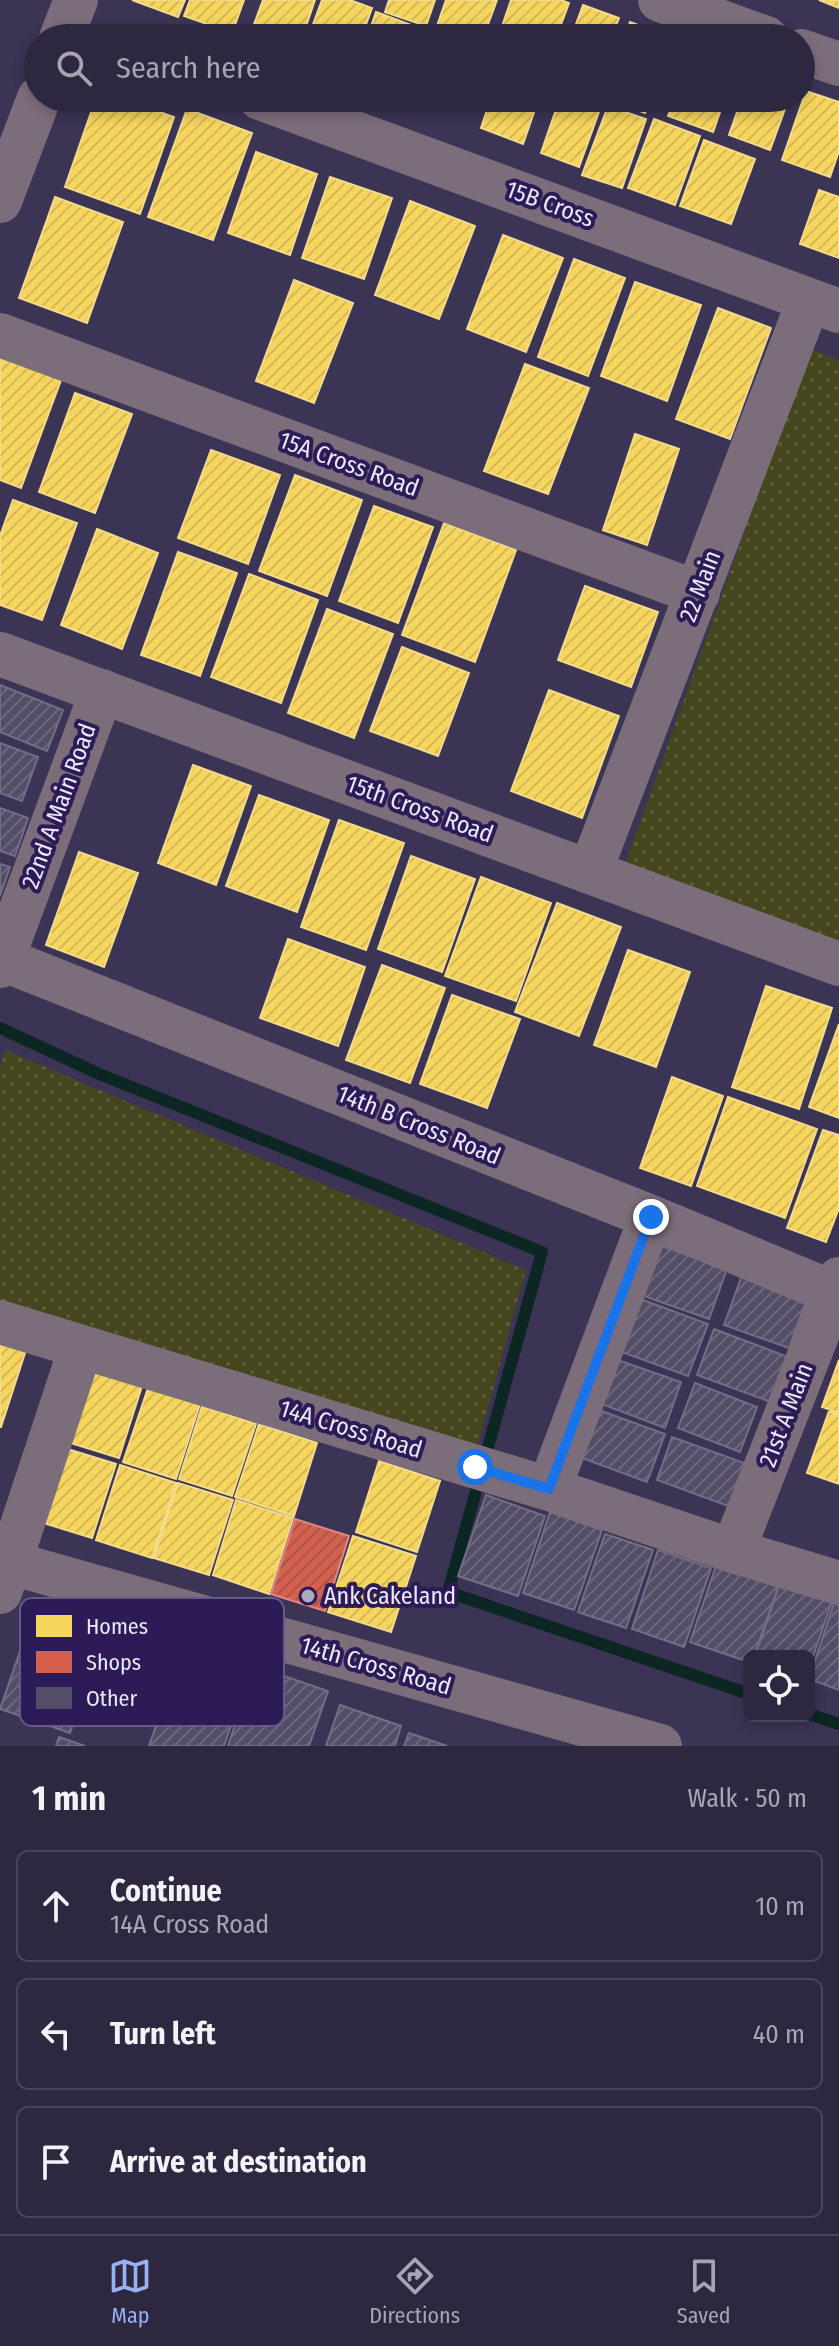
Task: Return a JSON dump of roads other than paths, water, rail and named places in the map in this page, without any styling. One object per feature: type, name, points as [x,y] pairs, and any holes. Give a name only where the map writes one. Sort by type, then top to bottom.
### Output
[{"type":"street","points":[[660,0],[727,24]]},
{"type":"street","points":[[815,56],[839,64]]},
{"type":"street","points":[[0,201],[34,112]]},
{"type":"street","name":"15B Cross","points":[[298,112],[824,305]]},
{"type":"street","name":"22 Main","points":[[590,872],[698,593],[824,305]]},
{"type":"street","name":"15A Cross Road","points":[[0,335],[698,593]]},
{"type":"street","name":"15th Cross Road","points":[[0,654],[839,964]]},
{"type":"street","name":"22nd A Main Road","points":[[1,962],[102,691]]},
{"type":"street","name":"14th B Cross Road","points":[[1,962],[651,1217],[836,1286]]},
{"type":"street","points":[[549,1489],[651,1217]]},
{"type":"street","name":"21st A Main","points":[[733,1551],[836,1286]]},
{"type":"street","name":"14A Cross Road","points":[[0,1322],[549,1489],[839,1583]]},
{"type":"street","points":[[3,1572],[81,1347]]},
{"type":"street","name":"14th Cross Road","points":[[3,1572],[101,1598]]},
{"type":"street","name":"14th Cross Road","points":[[284,1646],[660,1746]]},
{"type":"waterway","points":[[0,1028],[97,1073],[542,1252],[448,1592],[743,1692]]},
{"type":"waterway","points":[[815,1716],[839,1724]]},
{"type":"place","name":"Ank Cakeland","points":[[308,1596]]}]
